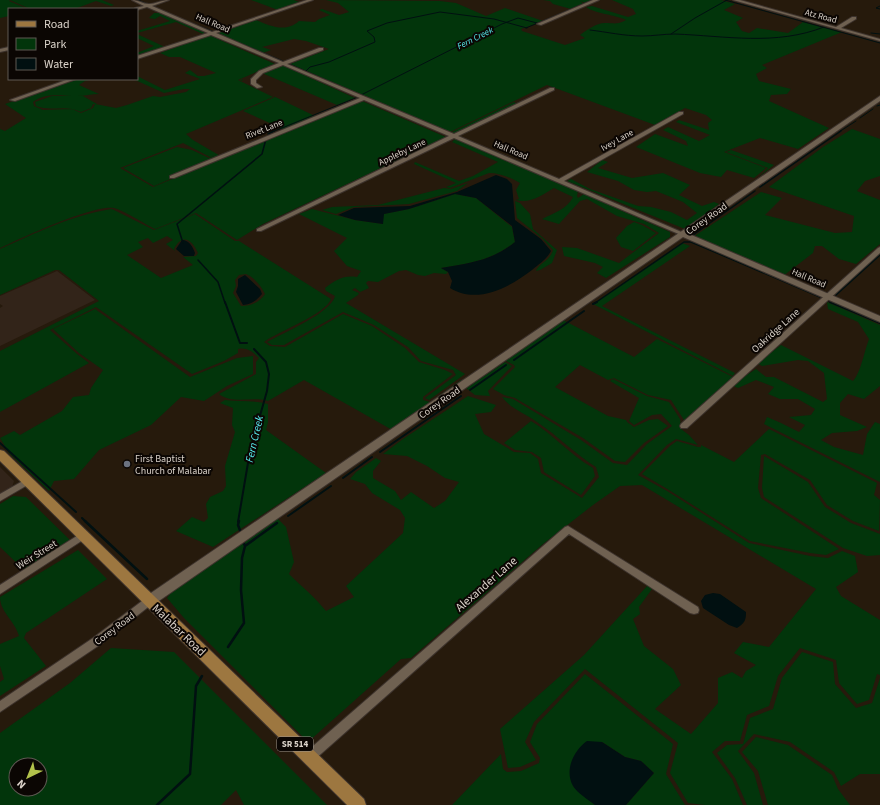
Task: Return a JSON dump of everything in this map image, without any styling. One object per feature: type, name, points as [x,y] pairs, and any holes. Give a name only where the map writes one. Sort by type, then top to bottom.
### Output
[{"type":"main road","name":"Malabar Road","points":[[0,454],[358,805]]},
{"type":"street","name":"Hall Road","points":[[134,0],[880,319]]},
{"type":"street","points":[[138,9],[167,0]]},
{"type":"street","points":[[138,58],[311,0]]},
{"type":"street","points":[[539,24],[597,0]]},
{"type":"street","name":"Atz Road","points":[[738,0],[880,40]]},
{"type":"street","points":[[837,28],[854,18]]},
{"type":"street","points":[[260,87],[253,82],[256,76],[321,48]]},
{"type":"street","points":[[12,100],[71,80]]},
{"type":"street","name":"Appleby Lane","points":[[259,230],[552,89]]},
{"type":"street","name":"Rivet Lane","points":[[172,177],[364,98]]},
{"type":"street","name":"Corey Road","points":[[0,707],[96,641],[150,601],[880,98]]},
{"type":"street","name":"Ivey Lane","points":[[560,181],[682,113]]},
{"type":"street","name":"Oakridge Lane","points":[[684,426],[880,249]]},
{"type":"street","points":[[0,498],[28,481]]},
{"type":"street","name":"Alexander Lane","points":[[309,757],[568,529],[694,610]]},
{"type":"street","name":"Weir Street","points":[[0,590],[84,536]]},
{"type":"shaded area","points":[[57,271],[95,300],[0,346],[0,308],[3,306],[0,304],[0,296]]},
{"type":"shaded area","points":[[0,467],[14,481],[12,487],[0,494]]},
{"type":"green space","points":[[0,0],[10,0],[9,1],[26,8],[8,8],[8,16],[0,18]]},
{"type":"green space","points":[[10,0],[102,0],[114,5],[111,6],[96,1],[77,8],[28,8]]},
{"type":"green space","points":[[251,0],[294,0],[299,2],[278,10]]},
{"type":"green space","points":[[326,0],[440,1],[456,3],[486,16],[505,8],[543,21],[521,29],[522,31],[565,45],[585,38],[580,35],[595,25],[602,23],[618,23],[626,20],[594,11],[586,7],[592,6],[628,17],[636,14],[633,9],[612,0],[721,0],[735,4],[724,10],[743,18],[736,22],[742,31],[749,33],[757,28],[788,33],[803,22],[842,32],[762,65],[767,68],[756,74],[759,81],[791,89],[787,94],[771,95],[769,101],[829,128],[798,149],[760,138],[724,152],[766,168],[754,178],[727,170],[721,177],[700,173],[636,147],[655,134],[688,146],[686,141],[663,130],[668,127],[699,141],[710,135],[676,122],[679,120],[709,130],[708,123],[712,120],[706,115],[685,108],[655,125],[547,85],[450,132],[290,64],[329,49],[306,41],[294,39],[262,47],[271,50],[263,53],[216,33],[256,20],[272,26],[283,28],[294,25],[299,21],[315,22],[330,15],[319,10],[322,9],[339,15],[349,12],[338,3]]},
{"type":"green space","points":[[543,0],[593,0],[585,3],[580,1],[584,4],[571,9]]},
{"type":"green space","points":[[154,13],[160,13],[205,32],[203,34],[176,22],[138,33],[138,31],[170,21],[160,16],[155,19],[149,18]]},
{"type":"green space","points":[[138,34],[165,47],[138,55],[138,53],[154,46],[138,38]]},
{"type":"green space","points":[[209,35],[275,64],[238,80],[273,97],[186,134],[193,140],[217,154],[210,157],[183,143],[120,168],[153,187],[362,101],[446,137],[263,224],[237,240],[196,213],[155,229],[118,209],[104,208],[75,216],[0,248],[0,129],[5,131],[26,118],[5,104],[76,80],[89,80],[79,85],[99,94],[80,96],[48,96],[33,102],[34,106],[43,110],[72,109],[81,113],[93,108],[95,104],[116,108],[153,96],[160,97],[186,92],[190,89],[164,93],[135,80],[138,80],[138,76],[165,90],[200,79],[185,73],[190,70],[198,76],[216,73],[180,57],[169,57],[160,53]]},
{"type":"green space","points":[[282,65],[355,98],[337,105],[262,73]]},
{"type":"green space","points":[[247,83],[317,117],[365,97],[450,133],[514,102],[517,104],[453,138],[363,100],[293,128],[283,129],[243,111],[275,97]]},
{"type":"green space","points":[[52,96],[83,96],[97,104],[93,104],[91,108],[81,112],[64,108],[42,108],[36,106],[35,102]]},
{"type":"green space","points":[[852,129],[880,139],[880,176],[865,181],[857,191],[880,200],[880,244],[856,264],[839,259],[822,246],[815,246],[813,253],[783,276],[693,237],[761,192],[782,198],[765,215],[835,233],[852,232],[854,216],[769,187],[823,147]]},
{"type":"green space","points":[[455,139],[578,191],[578,198],[584,194],[670,232],[670,237],[606,278],[597,273],[603,267],[595,263],[564,256],[562,247],[577,248],[619,263],[659,233],[644,224],[617,216],[587,199],[580,201],[559,224],[542,219],[564,208],[573,197],[554,188],[531,200],[521,201],[516,200],[519,199],[516,190],[520,183],[506,176],[489,173],[450,188],[446,187],[456,183],[414,164],[415,162],[459,181],[473,176],[498,162],[452,142]]},
{"type":"green space","points":[[259,141],[154,186],[123,168],[177,147],[192,150],[209,158],[217,154],[220,156]]},
{"type":"green space","points":[[731,150],[774,165],[759,177],[768,168],[726,152]]},
{"type":"green space","points":[[602,160],[608,162],[598,168],[632,178],[663,173],[690,185],[679,195],[702,206],[714,202],[719,204],[685,229],[567,181],[571,179],[590,189],[638,206],[651,207],[671,212],[687,220],[697,213],[683,202],[656,191],[647,192],[634,190],[618,181],[587,172]]},
{"type":"green space","points":[[468,183],[457,191],[409,204],[354,207],[336,214],[322,210],[332,207],[378,205],[444,188],[451,189]]},
{"type":"green space","points":[[455,194],[476,198],[512,227],[515,242],[489,257],[471,263],[441,268],[448,272],[446,274],[434,273],[425,276],[406,270],[399,271],[378,282],[368,281],[366,283],[369,288],[360,292],[355,288],[352,290],[359,293],[358,295],[346,303],[465,374],[429,400],[425,398],[456,375],[453,370],[421,361],[408,347],[374,325],[343,312],[284,345],[272,345],[267,342],[316,316],[332,302],[335,296],[326,291],[325,288],[340,279],[357,277],[361,271],[347,266],[334,251],[347,238],[299,214],[312,209],[355,220],[383,224],[383,214],[409,209]]},
{"type":"green space","points":[[515,201],[520,203],[530,214],[533,229],[557,250],[552,263],[540,270],[536,271],[537,268],[550,257],[553,250],[543,239],[517,218]]},
{"type":"green space","points":[[112,209],[154,230],[195,214],[235,241],[239,241],[331,299],[327,305],[312,316],[264,342],[270,346],[285,347],[343,314],[372,326],[405,348],[419,362],[453,374],[423,397],[423,400],[430,402],[461,380],[464,382],[394,431],[304,380],[268,401],[255,399],[231,399],[219,394],[256,374],[256,362],[259,358],[252,352],[247,349],[238,349],[238,353],[224,361],[192,374],[96,307],[50,330],[89,363],[0,412],[0,351],[99,301],[59,270],[55,270],[0,295],[0,249],[54,225]],"holes":[[[167,236],[173,240],[166,244],[175,251],[174,249],[180,241],[187,240],[193,244],[198,253],[196,256],[183,257],[193,265],[161,278],[127,255],[143,247],[138,242],[148,238],[153,243]],[[246,274],[257,282],[265,294],[255,303],[241,306],[233,293],[236,286],[235,280],[239,275]]]},
{"type":"green space","points":[[634,222],[656,233],[633,251],[621,247],[616,238],[627,226]]},
{"type":"green space","points":[[682,243],[690,246],[602,306],[735,373],[733,376],[593,304]]},
{"type":"green space","points":[[827,302],[880,325],[880,386],[864,399],[848,394],[840,403],[840,415],[867,427],[857,431],[832,433],[821,440],[834,447],[863,455],[867,434],[875,422],[880,424],[880,482],[764,424],[767,417],[799,432],[805,425],[789,417],[811,415],[815,409],[798,399],[780,399],[768,394],[774,387],[756,380],[738,388],[731,385],[756,369],[766,377],[774,377],[823,402],[827,399],[824,373],[808,361],[798,360],[762,366],[757,363],[781,345],[853,381],[860,367],[869,339],[858,322],[828,309]]},
{"type":"green space","points":[[95,309],[190,377],[237,358],[253,356],[253,374],[227,386],[204,401],[181,397],[151,425],[99,450],[74,479],[54,481],[49,491],[9,453],[0,438],[14,431],[20,435],[62,411],[73,397],[89,395],[91,388],[103,370],[79,353],[53,329]]},
{"type":"green space","points":[[563,320],[634,357],[657,339],[733,377],[686,421],[671,400],[648,395],[614,378],[608,380],[580,365],[555,387],[608,416],[626,420],[634,427],[649,420],[658,419],[668,426],[644,443],[625,462],[615,461],[583,438],[515,398],[504,395],[493,389],[515,367],[504,360]]},
{"type":"green space","points":[[505,362],[512,366],[488,391],[490,396],[475,395],[466,388]]},
{"type":"green space","points":[[613,379],[647,396],[669,402],[680,419],[681,429],[698,445],[676,439],[667,445],[638,475],[667,491],[749,543],[810,556],[828,558],[842,551],[855,556],[858,572],[836,587],[841,596],[880,620],[880,675],[877,674],[869,700],[857,704],[839,683],[836,660],[800,648],[778,676],[769,706],[747,715],[740,741],[725,741],[712,752],[732,779],[743,805],[705,805],[688,803],[670,773],[678,743],[585,669],[534,722],[525,742],[536,760],[520,767],[508,768],[500,729],[584,655],[648,585],[652,589],[639,607],[640,614],[633,619],[644,646],[673,669],[681,685],[655,709],[691,734],[718,703],[718,678],[732,672],[742,678],[746,671],[756,665],[734,653],[743,642],[769,647],[816,589],[642,485],[620,486],[593,505],[543,544],[411,658],[401,659],[308,742],[184,618],[167,598],[173,590],[277,518],[286,527],[294,562],[289,574],[313,596],[326,611],[354,597],[346,586],[403,533],[405,518],[400,510],[372,493],[365,484],[350,479],[356,472],[376,458],[381,461],[373,471],[373,478],[395,491],[401,500],[411,492],[434,508],[445,501],[459,482],[445,478],[427,466],[407,456],[383,454],[468,396],[496,405],[491,412],[475,414],[484,434],[514,452],[530,453],[538,459],[541,473],[582,498],[599,477],[596,467],[545,427],[518,411],[502,397],[513,399],[581,440],[613,463],[627,465],[647,444],[672,426],[661,414],[652,415],[634,425],[629,421],[639,398],[610,381]]},
{"type":"green space","points":[[225,400],[268,404],[268,422],[266,430],[326,473],[213,547],[176,531],[192,517],[204,522],[208,518],[206,504],[210,497],[223,491],[226,486],[225,466],[235,432],[232,425],[233,408],[220,403]]},
{"type":"green space","points":[[531,421],[593,468],[595,476],[581,495],[544,472],[541,458],[532,452],[515,450],[504,443]]},
{"type":"green space","points":[[769,429],[877,483],[874,495],[880,500],[879,531],[853,521],[827,505],[810,480],[765,454],[761,455],[758,488],[761,498],[839,549],[826,555],[750,541],[642,474],[677,441],[698,447],[701,447],[701,445],[734,462]]},
{"type":"green space","points":[[764,456],[808,482],[825,507],[851,523],[880,534],[880,555],[867,556],[843,548],[764,497],[762,488]]},
{"type":"green space","points":[[13,496],[26,497],[71,541],[26,572],[0,547],[0,504]]},
{"type":"green space","points":[[78,550],[107,579],[26,633],[24,638],[46,666],[0,696],[0,682],[4,679],[0,666],[0,644],[19,636],[2,607],[0,597]]},
{"type":"green space","points":[[111,648],[174,652],[327,805],[244,805],[236,790],[221,805],[0,805],[0,733],[70,683]]},
{"type":"green space","points":[[802,652],[833,662],[835,684],[856,708],[872,703],[880,678],[880,774],[860,774],[841,786],[834,772],[790,742],[754,734],[738,751],[754,773],[763,805],[747,805],[735,778],[717,753],[727,745],[743,744],[750,718],[773,709],[782,678]]},
{"type":"green space","points":[[585,674],[673,744],[666,774],[685,805],[626,805],[654,773],[641,761],[625,757],[602,742],[596,742],[573,786],[595,805],[452,805],[501,754],[503,769],[507,772],[521,771],[539,763],[540,758],[530,742],[537,724]]},
{"type":"green space","points":[[756,737],[788,745],[832,775],[838,789],[850,805],[768,805],[758,771],[742,752]]},
{"type":"water","points":[[496,175],[507,179],[512,184],[515,220],[541,239],[551,251],[543,261],[532,270],[504,288],[493,292],[471,295],[460,293],[450,288],[452,281],[448,272],[441,268],[471,263],[489,257],[515,242],[512,226],[476,198],[455,194],[409,209],[384,214],[383,224],[355,220],[338,215],[354,208],[410,206],[457,192]]},
{"type":"water","points":[[182,240],[187,241],[193,248],[195,253],[194,256],[184,256],[176,249]]},
{"type":"water","points":[[245,275],[260,289],[262,294],[254,302],[243,305],[236,292],[238,279]]},
{"type":"water","points":[[713,593],[720,594],[746,612],[742,625],[737,628],[729,625],[703,608],[701,601],[705,595]]},
{"type":"water","points":[[587,741],[602,742],[625,757],[641,761],[654,773],[626,805],[595,805],[580,794],[573,786],[570,780],[570,767],[574,755]]},
{"type":"waterway","points":[[138,0],[148,4]]},
{"type":"waterway","name":"Fern Creek","points":[[526,28],[592,0]]},
{"type":"waterway","points":[[671,34],[695,18],[726,0]]},
{"type":"waterway","points":[[726,0],[823,27]]},
{"type":"waterway","points":[[880,6],[876,8],[880,9]]},
{"type":"waterway","points":[[158,9],[212,31]]},
{"type":"waterway","points":[[306,71],[310,67],[329,62],[375,42],[374,37],[367,31],[387,23],[440,12],[494,19],[506,22]]},
{"type":"waterway","name":"Fern Creek","points":[[506,22],[518,18],[537,23]]},
{"type":"waterway","name":"Fern Creek","points":[[287,63],[361,95],[506,22]]},
{"type":"waterway","points":[[506,22],[526,28]]},
{"type":"waterway","points":[[590,30],[635,36],[675,34],[732,38],[769,38],[806,33],[823,27]]},
{"type":"waterway","points":[[823,27],[880,43]]},
{"type":"waterway","points":[[871,33],[880,34]]},
{"type":"waterway","points":[[230,39],[283,61]]},
{"type":"waterway","name":"Fern Creek","points":[[272,132],[358,97]]},
{"type":"waterway","points":[[860,118],[873,109]]},
{"type":"waterway","points":[[839,132],[856,121]]},
{"type":"waterway","points":[[760,187],[841,131]]},
{"type":"waterway","name":"Fern Creek","points":[[268,134],[272,132]]},
{"type":"waterway","name":"Fern Creek","points":[[183,243],[177,224],[262,154],[266,139]]},
{"type":"waterway","points":[[693,235],[755,191]]},
{"type":"waterway","points":[[595,303],[684,242],[691,242],[820,297]]},
{"type":"waterway","points":[[836,295],[880,255]]},
{"type":"waterway","name":"Fern Creek","points":[[198,260],[218,282],[225,303]]},
{"type":"waterway","points":[[829,301],[833,303]]},
{"type":"waterway","name":"Fern Creek","points":[[225,302],[240,343],[247,343]]},
{"type":"waterway","points":[[830,302],[880,323]]},
{"type":"waterway","points":[[514,360],[584,311]]},
{"type":"waterway","name":"Fern Creek","points":[[238,522],[250,451],[267,391],[269,374],[266,362],[254,349]]},
{"type":"waterway","points":[[470,390],[506,365]]},
{"type":"waterway","points":[[380,452],[461,396]]},
{"type":"waterway","points":[[0,443],[76,512]]},
{"type":"waterway","points":[[343,478],[372,457]]},
{"type":"waterway","points":[[288,516],[331,486]]},
{"type":"waterway","points":[[82,518],[85,521]]},
{"type":"waterway","points":[[85,521],[147,579]]},
{"type":"waterway","name":"Fern Creek","points":[[239,521],[238,525],[241,533]]},
{"type":"waterway","points":[[245,546],[277,523]]},
{"type":"waterway","name":"Fern Creek","points":[[243,541],[245,546]]},
{"type":"waterway","name":"Fern Creek","points":[[228,647],[244,623],[241,590],[242,558],[245,546]]},
{"type":"waterway","name":"Fern Creek","points":[[157,805],[190,774],[196,686],[202,676]]},
{"type":"place","name":"First Baptist Church of Malabar","points":[[127,464]]}]
